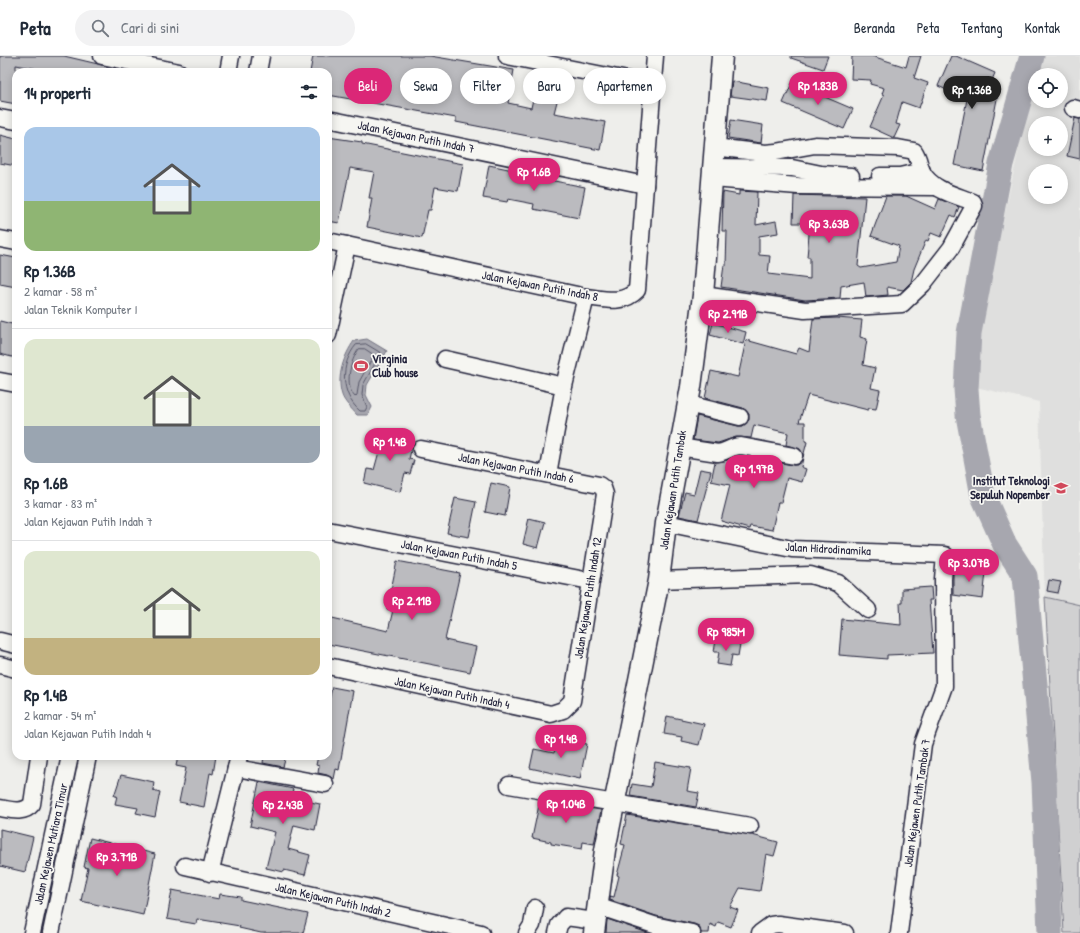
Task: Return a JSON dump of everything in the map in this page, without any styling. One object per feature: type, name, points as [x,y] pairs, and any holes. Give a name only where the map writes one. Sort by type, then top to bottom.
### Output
[{"type":"street","points":[[102,56],[160,68]]},
{"type":"street","points":[[229,68],[231,56]]},
{"type":"street","points":[[259,68],[261,56]]},
{"type":"street","points":[[507,56],[583,71]]},
{"type":"street","name":"Jalan Kejawan Putih Indah 8","points":[[654,68],[655,56]]},
{"type":"street","name":"Jalan Kejawan Putih Tambak","points":[[595,920],[605,850],[659,580],[666,523],[688,404],[703,296],[722,56]]},
{"type":"street","name":"Jalan Kejawan Putih Indah 8","points":[[332,242],[586,298],[620,300],[630,297],[637,290],[652,104]]},
{"type":"street","points":[[0,118],[12,120]]},
{"type":"street","name":"Jalan Kejawan Putih Indah 7","points":[[332,120],[646,185]]},
{"type":"street","points":[[714,164],[765,153],[815,145],[898,148],[914,151],[918,157],[922,171],[936,187]]},
{"type":"street","points":[[790,149],[792,168]]},
{"type":"street","points":[[714,164],[792,168],[821,174],[849,176],[900,176],[922,171]]},
{"type":"street","points":[[703,296],[805,310],[902,304],[923,284],[951,248],[974,206],[973,202],[936,187],[798,186],[714,164]]},
{"type":"street","points":[[0,239],[12,241]]},
{"type":"street","points":[[332,316],[347,245]]},
{"type":"street","points":[[548,474],[564,386],[586,298]]},
{"type":"street","points":[[445,360],[564,386]]},
{"type":"street","points":[[0,381],[12,383]]},
{"type":"street","points":[[688,404],[740,417]]},
{"type":"street","points":[[679,447],[725,453],[734,446],[740,446],[794,456]]},
{"type":"street","name":"Jalan Kejawan Putih Indah 6","points":[[421,448],[599,485],[603,488],[604,494]]},
{"type":"street","name":"Jalan Kejawan Putih Indah 12","points":[[572,701],[604,494]]},
{"type":"street","name":"Jalan Hidrodinamika","points":[[666,523],[792,549],[945,555]]},
{"type":"street","name":"Jalan Kejawan Putih Indah 5","points":[[332,531],[590,581]]},
{"type":"street","name":"Jalan Kejawen Putih Tambak 7","points":[[899,933],[923,744],[944,686],[943,579],[945,555]]},
{"type":"street","points":[[659,580],[810,575],[838,583],[868,610]]},
{"type":"street","points":[[0,641],[12,644]]},
{"type":"street","points":[[0,665],[12,668]]},
{"type":"street","name":"Jalan Kejawan Putih Indah 4","points":[[332,667],[551,714],[563,710],[572,701]]},
{"type":"street","points":[[0,808],[15,811],[28,809],[32,804],[38,760]]},
{"type":"street","name":"Jalan Kejawen Mutiara Timur","points":[[32,933],[69,760]]},
{"type":"street","name":"Jalan Kejawen Mutiara Timur","points":[[51,933],[87,760]]},
{"type":"street","points":[[210,873],[238,762],[325,784]]},
{"type":"street","points":[[509,785],[750,826]]},
{"type":"street","name":"Jalan Kejawan Putih Indah 2","points":[[185,866],[210,873],[481,933]]},
{"type":"street","points":[[527,933],[532,926],[536,908]]},
{"type":"street","points":[[557,933],[559,925],[566,917],[654,925],[692,933]]},
{"type":"street","points":[[760,933],[771,925],[778,924],[845,933]]},
{"type":"shaded area","name":"Institut Teknologi Sepuluh Nopember","points":[[1043,56],[1080,56],[1080,933],[1064,933],[1044,575],[1039,402],[968,385],[1021,138],[1029,108],[1068,108],[1068,68],[1040,68]]},
{"type":"shaded area","points":[[1045,597],[1080,605],[1080,933],[1064,933]]},
{"type":"water","name":"Virginia Club house","points":[[367,339],[387,351],[367,385],[366,395],[372,407],[368,415],[357,415],[343,398],[340,388],[340,381],[344,359],[354,341]]},
{"type":"building","points":[[0,56],[64,56],[115,68],[33,68],[16,65],[16,68],[12,68],[12,103],[0,101]]},
{"type":"building","points":[[313,56],[430,56],[502,68],[460,68],[460,104],[513,104],[531,108],[532,104],[556,104],[554,113],[605,122],[600,150],[456,122],[456,118],[378,104],[392,104],[392,68],[344,68],[344,98],[332,96],[332,68],[311,68]]},
{"type":"building","points":[[791,56],[828,56],[823,69],[791,58]]},
{"type":"building","points":[[852,56],[872,56],[906,67],[909,56],[921,56],[914,78],[928,83],[919,108],[902,102],[896,124],[900,125],[894,138],[870,127],[884,95],[882,94],[884,88],[870,84],[871,80],[851,79]]},
{"type":"building","points":[[951,56],[956,56],[995,73],[987,92],[998,94],[983,171],[954,165],[967,99],[938,86]]},
{"type":"building","points":[[732,81],[769,88],[767,101],[730,96]]},
{"type":"building","points":[[792,83],[853,109],[844,129],[783,103]]},
{"type":"building","points":[[1075,118],[1080,119],[1080,159],[1067,156]]},
{"type":"building","points":[[731,120],[763,125],[761,143],[728,138]]},
{"type":"building","points":[[0,135],[12,138],[12,165],[0,163]]},
{"type":"building","points":[[332,138],[362,142],[362,144],[463,164],[458,191],[435,187],[431,210],[428,210],[422,238],[367,227],[372,198],[369,198],[374,172],[350,168],[339,223],[332,222]]},
{"type":"building","points":[[489,165],[513,170],[512,176],[539,181],[539,178],[585,187],[579,218],[533,209],[534,204],[508,199],[507,202],[483,198]]},
{"type":"building","points":[[739,191],[757,192],[756,225],[776,221],[778,233],[759,236],[759,255],[770,256],[768,274],[810,279],[810,257],[807,257],[810,223],[793,223],[794,195],[865,197],[858,266],[861,268],[896,262],[899,246],[871,236],[886,196],[906,196],[935,209],[939,199],[959,207],[955,217],[951,215],[941,237],[931,233],[928,241],[926,240],[914,269],[911,282],[903,290],[887,287],[888,295],[866,297],[864,282],[841,286],[840,298],[805,300],[721,287],[724,265],[726,266],[727,231],[722,231],[723,192],[739,195]]},
{"type":"building","points":[[0,255],[12,257],[12,286],[0,284]]},
{"type":"building","points":[[837,318],[862,320],[860,337],[867,339],[863,365],[875,368],[871,388],[880,390],[876,409],[869,408],[868,410],[808,395],[799,422],[805,422],[805,441],[807,442],[803,457],[800,449],[786,445],[788,433],[754,425],[751,438],[736,437],[718,443],[693,440],[697,416],[738,426],[743,426],[749,420],[749,414],[743,408],[705,398],[711,371],[738,377],[746,340],[796,354],[799,348],[809,352],[813,319]]},
{"type":"building","points":[[0,321],[12,324],[12,357],[0,354]]},
{"type":"building","points":[[713,323],[746,332],[743,344],[710,335]]},
{"type":"building","points":[[386,431],[402,435],[401,439],[413,442],[409,459],[414,460],[410,474],[405,473],[400,492],[364,483],[367,469],[374,470],[380,448],[371,445],[374,434],[385,437]]},
{"type":"building","points":[[740,456],[793,465],[797,465],[803,458],[801,467],[806,469],[802,482],[787,478],[781,502],[778,502],[772,530],[750,526],[749,529],[721,521],[730,485],[711,481],[715,462]]},
{"type":"building","points":[[700,469],[711,471],[698,520],[679,516],[685,492],[694,494]]},
{"type":"building","points":[[491,483],[510,487],[505,516],[485,512]]},
{"type":"building","points":[[455,498],[476,502],[469,537],[447,533]]},
{"type":"building","points":[[529,518],[545,522],[538,548],[523,544]]},
{"type":"building","points":[[397,561],[460,573],[445,640],[476,647],[470,672],[332,645],[332,618],[388,631],[393,610],[387,609]]},
{"type":"building","points":[[953,568],[986,572],[983,599],[953,595]]},
{"type":"building","points":[[1049,580],[1061,582],[1058,593],[1047,591]]},
{"type":"building","points":[[931,587],[932,600],[929,600],[933,653],[887,655],[887,659],[839,655],[842,619],[901,625],[900,603],[902,603],[902,589]]},
{"type":"building","points":[[716,640],[740,644],[738,656],[732,655],[730,666],[717,664],[719,652],[714,652]]},
{"type":"building","points":[[332,687],[353,691],[339,770],[336,769],[334,779],[327,775],[318,773],[319,766],[316,765],[317,760],[332,760]]},
{"type":"building","points":[[667,716],[704,724],[699,745],[681,741],[682,737],[664,734]]},
{"type":"building","points":[[557,738],[587,744],[580,779],[530,768],[534,749],[554,753]]},
{"type":"building","points":[[177,760],[215,760],[213,774],[210,773],[204,807],[179,802],[186,768],[176,766]]},
{"type":"building","points":[[263,760],[285,760],[283,767],[263,763]]},
{"type":"building","points":[[655,762],[691,768],[687,791],[699,793],[696,807],[630,796],[632,784],[651,787]]},
{"type":"building","points":[[121,775],[154,782],[153,790],[160,792],[155,817],[136,813],[138,808],[115,804],[117,796],[114,796]]},
{"type":"building","points":[[259,782],[293,789],[291,798],[320,804],[315,830],[294,825],[288,849],[310,855],[305,875],[284,870],[284,872],[266,868],[275,832],[250,826]]},
{"type":"building","points":[[540,800],[601,810],[594,844],[583,842],[582,849],[551,844],[551,842],[532,838]]},
{"type":"building","points":[[627,815],[752,835],[778,842],[774,856],[766,854],[760,891],[740,888],[730,907],[738,910],[731,927],[718,922],[716,927],[710,924],[709,933],[701,933],[699,926],[694,924],[656,916],[610,900],[610,896],[614,897],[619,876],[617,875],[625,845],[621,844]]},
{"type":"building","points":[[0,829],[33,837],[25,872],[0,866]]},
{"type":"building","points":[[90,838],[155,854],[143,915],[81,901],[88,868],[84,867]]},
{"type":"building","points":[[172,890],[219,899],[220,894],[241,897],[241,900],[308,914],[303,933],[261,933],[239,928],[240,926],[197,919],[196,924],[167,919]]},
{"type":"building","points":[[607,919],[648,933],[606,933]]},
{"type":"waterway","points":[[1032,56],[1001,164],[969,333],[966,389],[968,415],[983,496],[1005,545],[1025,576],[1044,782],[1050,933]]},
{"type":"place","name":"Virginia Club house","points":[[361,366]]},
{"type":"place","name":"Institut Teknologi Sepuluh Nopember","points":[[1061,488]]}]
